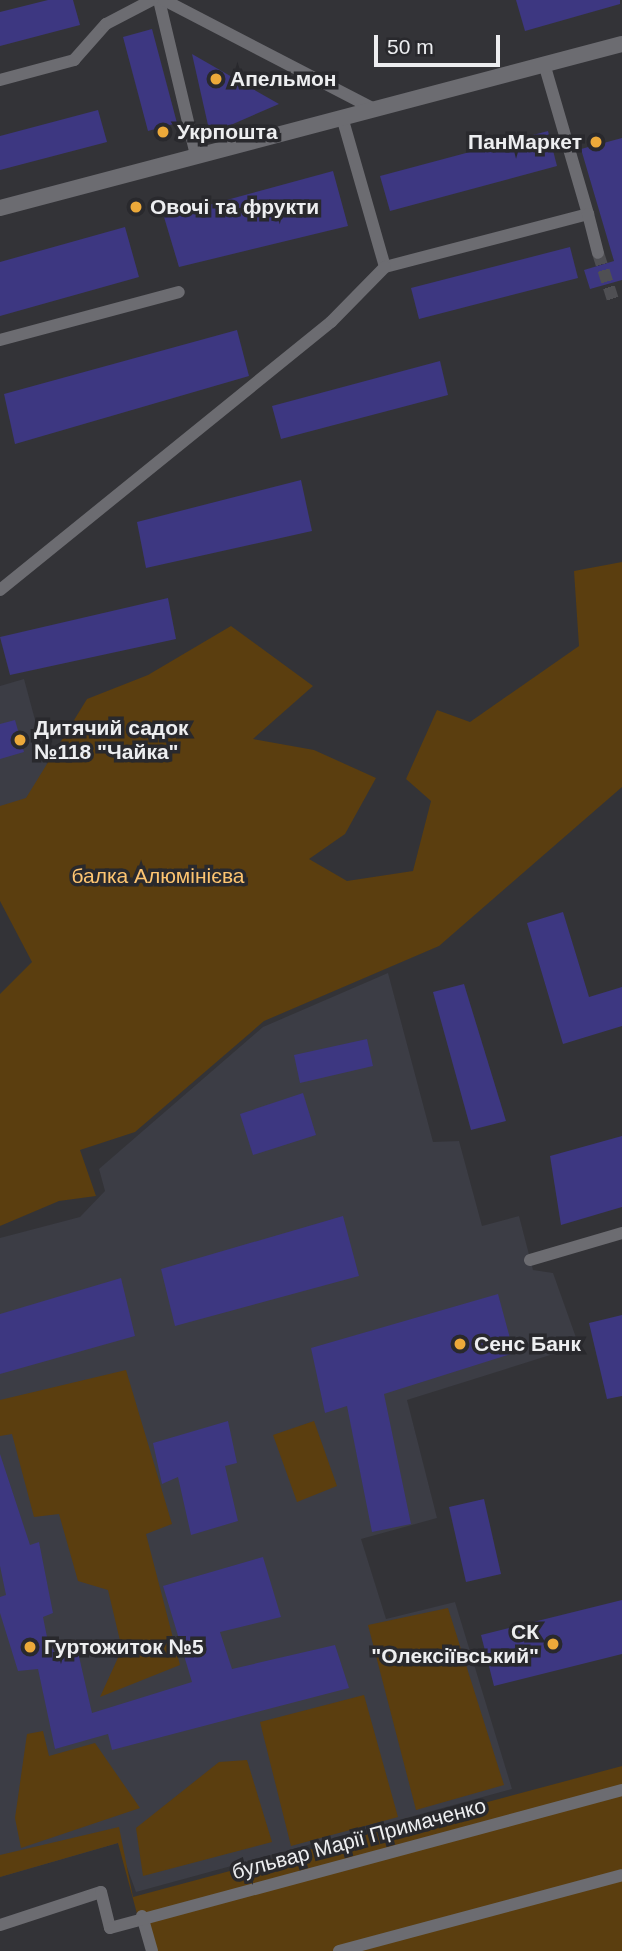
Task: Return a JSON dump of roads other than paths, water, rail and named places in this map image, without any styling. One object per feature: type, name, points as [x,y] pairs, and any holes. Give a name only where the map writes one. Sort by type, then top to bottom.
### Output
[{"type":"street","points":[[0,80],[74,60],[106,24],[152,0]]},
{"type":"street","points":[[161,0],[374,109]]},
{"type":"street","points":[[161,0],[196,155]]},
{"type":"street","points":[[0,208],[622,44]]},
{"type":"street","points":[[544,64],[598,254]]},
{"type":"street","points":[[342,117],[385,267]]},
{"type":"street","points":[[0,590],[360,297],[385,267],[588,214]]},
{"type":"street","points":[[0,340],[179,292]]},
{"type":"street","points":[[530,1260],[622,1233]]},
{"type":"street","name":"бульвар Марії Примаченко","points":[[0,1925],[101,1892],[110,1928],[142,1916],[622,1790]]},
{"type":"street","points":[[339,1951],[622,1875]]},
{"type":"street","points":[[142,1916],[152,1951]]},
{"type":"tunnel","points":[[598,253],[614,303]]},
{"type":"place","name":"Апельмон","points":[[216,79]]},
{"type":"place","name":"Укрпошта","points":[[163,132]]},
{"type":"place","name":"ПанМаркет","points":[[596,142]]},
{"type":"place","name":"Овочі та фрукти","points":[[136,207]]},
{"type":"place","name":"Дитячий садок №118 \"Чайка\"","points":[[20,740]]},
{"type":"place","name":"Сенс Банк","points":[[460,1344]]},
{"type":"place","name":"СК \"Олексіївський\"","points":[[553,1644]]},
{"type":"place","name":"Гуртожиток №5","points":[[30,1647]]},
{"type":"park label","name":"балка Алюмінієва","points":[[158,876]]}]
